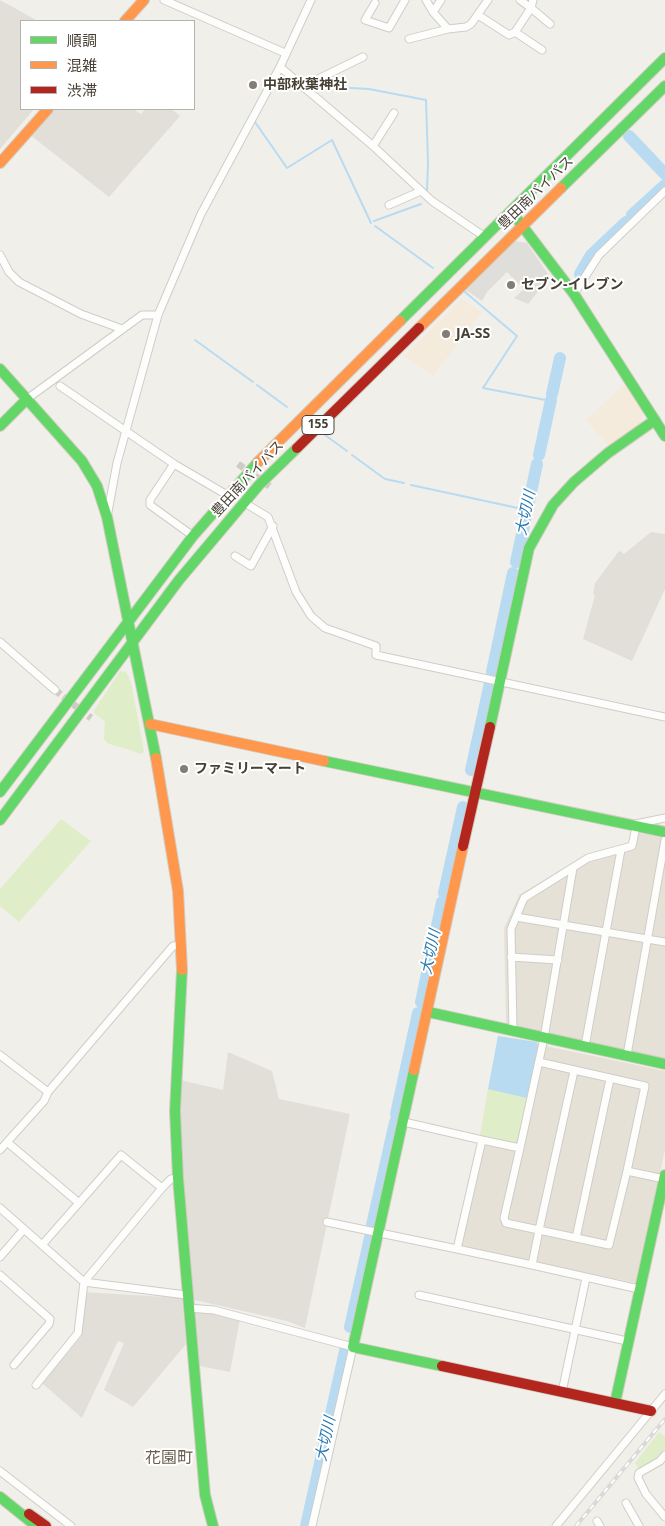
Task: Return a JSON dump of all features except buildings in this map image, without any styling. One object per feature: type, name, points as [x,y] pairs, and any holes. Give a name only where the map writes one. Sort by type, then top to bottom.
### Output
[{"type":"main road","points":[[127,20],[144,0]]},
{"type":"main road","name":"豊田南バイパス","points":[[0,792],[46,732],[129,615],[226,495],[279,439],[665,58]]},
{"type":"main road","name":"豊田南バイパス","points":[[0,820],[133,647],[218,532],[243,502],[299,444],[665,86]]},
{"type":"main road","points":[[0,163],[47,110]]},
{"type":"main road","points":[[511,211],[574,294],[665,436]]},
{"type":"main road","name":"155","points":[[412,308],[453,281],[510,225],[516,223],[522,225]]},
{"type":"main road","points":[[0,369],[89,470],[100,491],[129,615],[133,647],[150,724],[178,890],[181,944],[175,1111],[178,1178],[186,1295],[205,1495],[213,1526]]},
{"type":"main road","points":[[0,426],[27,400]]},
{"type":"main road","points":[[651,1410],[353,1347],[428,1012],[498,681],[529,548],[553,505],[590,466],[655,420]]},
{"type":"main road","points":[[129,615],[146,610],[184,559],[218,532]]},
{"type":"main road","points":[[46,732],[79,701],[123,646],[133,647]]},
{"type":"main road","points":[[150,724],[632,827],[665,832]]},
{"type":"main road","points":[[428,1012],[665,1064]]},
{"type":"main road","points":[[615,1403],[627,1341],[665,1177]]},
{"type":"main road","points":[[0,1496],[36,1526]]},
{"type":"main road","points":[[0,1496],[46,1526]]},
{"type":"main road","points":[[0,1501],[31,1526]]},
{"type":"main road","points":[[0,1508],[23,1526]]},
{"type":"street","points":[[164,0],[285,53]]},
{"type":"street","points":[[107,517],[126,430],[158,315],[201,214],[280,67],[311,0]]},
{"type":"street","points":[[375,3],[365,20],[389,28],[404,0]]},
{"type":"street","points":[[426,0],[432,12],[448,29]]},
{"type":"street","points":[[432,12],[441,0]]},
{"type":"street","points":[[409,39],[448,29],[466,27],[488,0]]},
{"type":"street","points":[[520,0],[550,24]]},
{"type":"street","points":[[478,14],[509,35],[515,32],[531,8],[533,0]]},
{"type":"street","points":[[515,32],[542,50]]},
{"type":"street","points":[[304,88],[316,80],[363,57]]},
{"type":"street","points":[[280,67],[373,146],[439,207],[485,237]]},
{"type":"street","points":[[373,146],[394,113]]},
{"type":"street","points":[[389,205],[421,191]]},
{"type":"street","points":[[574,294],[599,255],[665,191]]},
{"type":"street","points":[[0,255],[9,272],[19,282],[88,317],[122,329]]},
{"type":"street","points":[[27,400],[142,315],[158,315]]},
{"type":"street","points":[[60,386],[174,464],[226,495]]},
{"type":"street","points":[[174,464],[150,500],[150,505],[193,536]]},
{"type":"street","points":[[243,502],[268,517],[274,526],[296,592],[310,616],[318,624],[376,646],[376,655],[665,716]]},
{"type":"street","points":[[235,556],[251,566],[274,526]]},
{"type":"street","points":[[0,642],[55,690]]},
{"type":"street","points":[[513,1030],[511,929],[524,898],[588,858],[632,846],[632,827],[665,818]]},
{"type":"street","points":[[627,1055],[665,840]]},
{"type":"street","points":[[585,1046],[621,850]]},
{"type":"street","points":[[539,1062],[645,1086],[611,1243],[609,1245],[506,1223],[504,1218],[544,1038],[573,868]]},
{"type":"street","points":[[516,917],[665,942]]},
{"type":"street","points":[[0,1150],[44,1101],[48,1092],[173,946],[181,944]]},
{"type":"street","points":[[511,957],[558,960]]},
{"type":"street","points":[[0,1055],[48,1092]]},
{"type":"street","points":[[532,1265],[574,1071]]},
{"type":"street","points":[[576,1238],[610,1079]]},
{"type":"street","points":[[404,1122],[520,1148]]},
{"type":"street","points":[[457,1249],[482,1140]]},
{"type":"street","points":[[7,1142],[79,1203]]},
{"type":"street","points":[[42,1245],[121,1155],[162,1188]]},
{"type":"street","points":[[627,1171],[665,1177]]},
{"type":"street","points":[[36,1385],[78,1333],[84,1282],[170,1179],[178,1178]]},
{"type":"street","points":[[0,1208],[84,1282],[186,1295]]},
{"type":"street","points":[[327,1222],[532,1265],[639,1290]]},
{"type":"street","points":[[0,1257],[24,1229]]},
{"type":"street","points":[[0,1276],[50,1319],[49,1324],[14,1365]]},
{"type":"street","points":[[562,1392],[586,1278]]},
{"type":"street","points":[[419,1296],[627,1341]]},
{"type":"street","points":[[188,1308],[214,1310],[353,1347],[312,1526]]},
{"type":"street","points":[[556,1526],[665,1394]]},
{"type":"street","points":[[665,1455],[660,1461],[639,1473],[638,1478],[646,1494],[665,1517]]},
{"type":"street","points":[[0,1471],[71,1526]]},
{"type":"street","points":[[626,1503],[639,1526]]},
{"type":"shaded area","points":[[0,0],[36,20],[20,20],[20,110],[33,110],[0,149]]},
{"type":"shaded area","points":[[50,110],[135,110],[141,114],[144,110],[172,110],[180,116],[109,197],[29,134]]},
{"type":"shaded area","points":[[515,241],[527,243],[550,277],[528,304],[514,298],[524,289],[507,272],[487,292],[482,301],[466,290]]},
{"type":"shaded area","name":"JA-SS","points":[[462,299],[482,312],[433,376],[404,356]]},
{"type":"shaded area","points":[[624,384],[641,408],[643,415],[641,423],[609,447],[586,420]]},
{"type":"shaded area","points":[[651,532],[665,534],[665,589],[632,661],[583,639],[595,595],[593,595],[595,583],[619,551],[624,554]]},
{"type":"shaded area","points":[[639,833],[665,837],[665,1060],[506,1024],[504,928],[519,895],[585,855],[628,844]]},
{"type":"shaded area","points":[[498,1036],[665,1071],[665,1150],[636,1283],[454,1246],[480,1136]]},
{"type":"shaded area","points":[[228,1052],[272,1071],[279,1099],[350,1114],[305,1328],[287,1321],[195,1300],[191,1295],[178,1111],[180,1080],[223,1090]]},
{"type":"shaded area","points":[[83,1292],[182,1298],[186,1344],[133,1407],[104,1390],[124,1343],[118,1341],[82,1418],[42,1383],[81,1337]]},
{"type":"shaded area","points":[[193,1310],[240,1319],[230,1372],[195,1365]]},
{"type":"green space","points":[[120,671],[126,672],[131,682],[144,751],[142,754],[107,743],[104,739],[105,722],[93,712]]},
{"type":"green space","points":[[61,819],[91,841],[19,922],[0,906],[0,889]]},
{"type":"green space","points":[[488,1089],[527,1098],[515,1143],[480,1136]]},
{"type":"green space","points":[[659,1432],[665,1437],[665,1449],[655,1460],[639,1469],[635,1463]]},
{"type":"water","points":[[498,1036],[537,1042],[539,1047],[527,1098],[488,1089]]},
{"type":"waterway","points":[[315,86],[369,89],[426,100],[427,191]]},
{"type":"waterway","points":[[255,122],[287,168],[332,140],[371,223]]},
{"type":"waterway","name":"大切川","points":[[629,136],[665,174]]},
{"type":"waterway","name":"大切川","points":[[632,215],[665,185]]},
{"type":"waterway","points":[[374,221],[421,204]]},
{"type":"waterway","name":"大切川","points":[[580,274],[591,255],[626,222]]},
{"type":"waterway","points":[[375,226],[433,268]]},
{"type":"waterway","points":[[465,292],[517,336],[483,388],[551,401]]},
{"type":"waterway","points":[[195,340],[253,382]]},
{"type":"waterway","name":"大切川","points":[[552,394],[560,358]]},
{"type":"waterway","points":[[257,385],[287,407]]},
{"type":"waterway","name":"大切川","points":[[539,455],[551,400]]},
{"type":"waterway","points":[[325,435],[347,451]]},
{"type":"waterway","points":[[352,455],[385,479],[404,483]]},
{"type":"waterway","name":"大切川","points":[[516,562],[537,464]]},
{"type":"waterway","points":[[411,485],[527,510]]},
{"type":"waterway","name":"大切川","points":[[492,672],[513,573]]},
{"type":"waterway","name":"大切川","points":[[471,770],[490,683]]},
{"type":"waterway","name":"大切川","points":[[444,893],[463,807]]},
{"type":"waterway","name":"大切川","points":[[421,1002],[442,902]]},
{"type":"waterway","name":"大切川","points":[[396,1114],[418,1013]]},
{"type":"waterway","name":"大切川","points":[[372,1225],[395,1122]]},
{"type":"waterway","name":"大切川","points":[[350,1327],[371,1233]]},
{"type":"waterway","name":"大切川","points":[[306,1526],[345,1351]]},
{"type":"tunnel","points":[[238,464],[271,487]]},
{"type":"tunnel","points":[[55,690],[91,718]]},
{"type":"railway","points":[[576,1526],[665,1419]]},
{"type":"traffic: fast","points":[[400,321],[665,58]]},
{"type":"traffic: fast","points":[[561,188],[665,86]]},
{"type":"traffic: fast","points":[[511,211],[574,294],[665,436]]},
{"type":"traffic: fast","points":[[0,369],[82,461],[97,486],[107,517],[156,758]]},
{"type":"traffic: fast","points":[[0,426],[27,399]]},
{"type":"traffic: fast","points":[[490,727],[529,548],[553,505],[574,482],[608,453],[655,420]]},
{"type":"traffic: fast","points":[[0,820],[179,580],[259,485],[297,448]]},
{"type":"traffic: fast","points":[[0,792],[193,536],[258,462]]},
{"type":"traffic: fast","points":[[324,761],[665,832]]},
{"type":"traffic: fast","points":[[182,970],[175,1111],[178,1178],[205,1495],[213,1526]]},
{"type":"traffic: fast","points":[[428,1012],[665,1064]]},
{"type":"traffic: fast","points":[[414,1070],[353,1347],[442,1366]]},
{"type":"traffic: fast","points":[[615,1403],[665,1175]]},
{"type":"traffic: fast","points":[[0,1497],[36,1526]]},
{"type":"traffic: slow","points":[[126,20],[144,0]]},
{"type":"traffic: slow","points":[[0,163],[47,110]]},
{"type":"traffic: slow","points":[[419,328],[561,188]]},
{"type":"traffic: slow","points":[[258,462],[400,321]]},
{"type":"traffic: slow","points":[[150,724],[324,761]]},
{"type":"traffic: slow","points":[[156,758],[178,891],[182,970]]},
{"type":"traffic: slow","points":[[414,1070],[463,846]]},
{"type":"traffic: jam","points":[[297,448],[419,328]]},
{"type":"traffic: jam","points":[[463,846],[490,727]]},
{"type":"traffic: jam","points":[[442,1366],[651,1411]]},
{"type":"traffic: jam","points":[[29,1514],[46,1526]]},
{"type":"place","name":"中部秋葉神社","points":[[253,85]]},
{"type":"place","name":"セブン-イレブン","points":[[511,285]]},
{"type":"place","name":"JA-SS","points":[[446,334]]},
{"type":"place","name":"ファミリーマート","points":[[184,769]]},
{"type":"district","name":"花園町","points":[[169,1458]]}]
